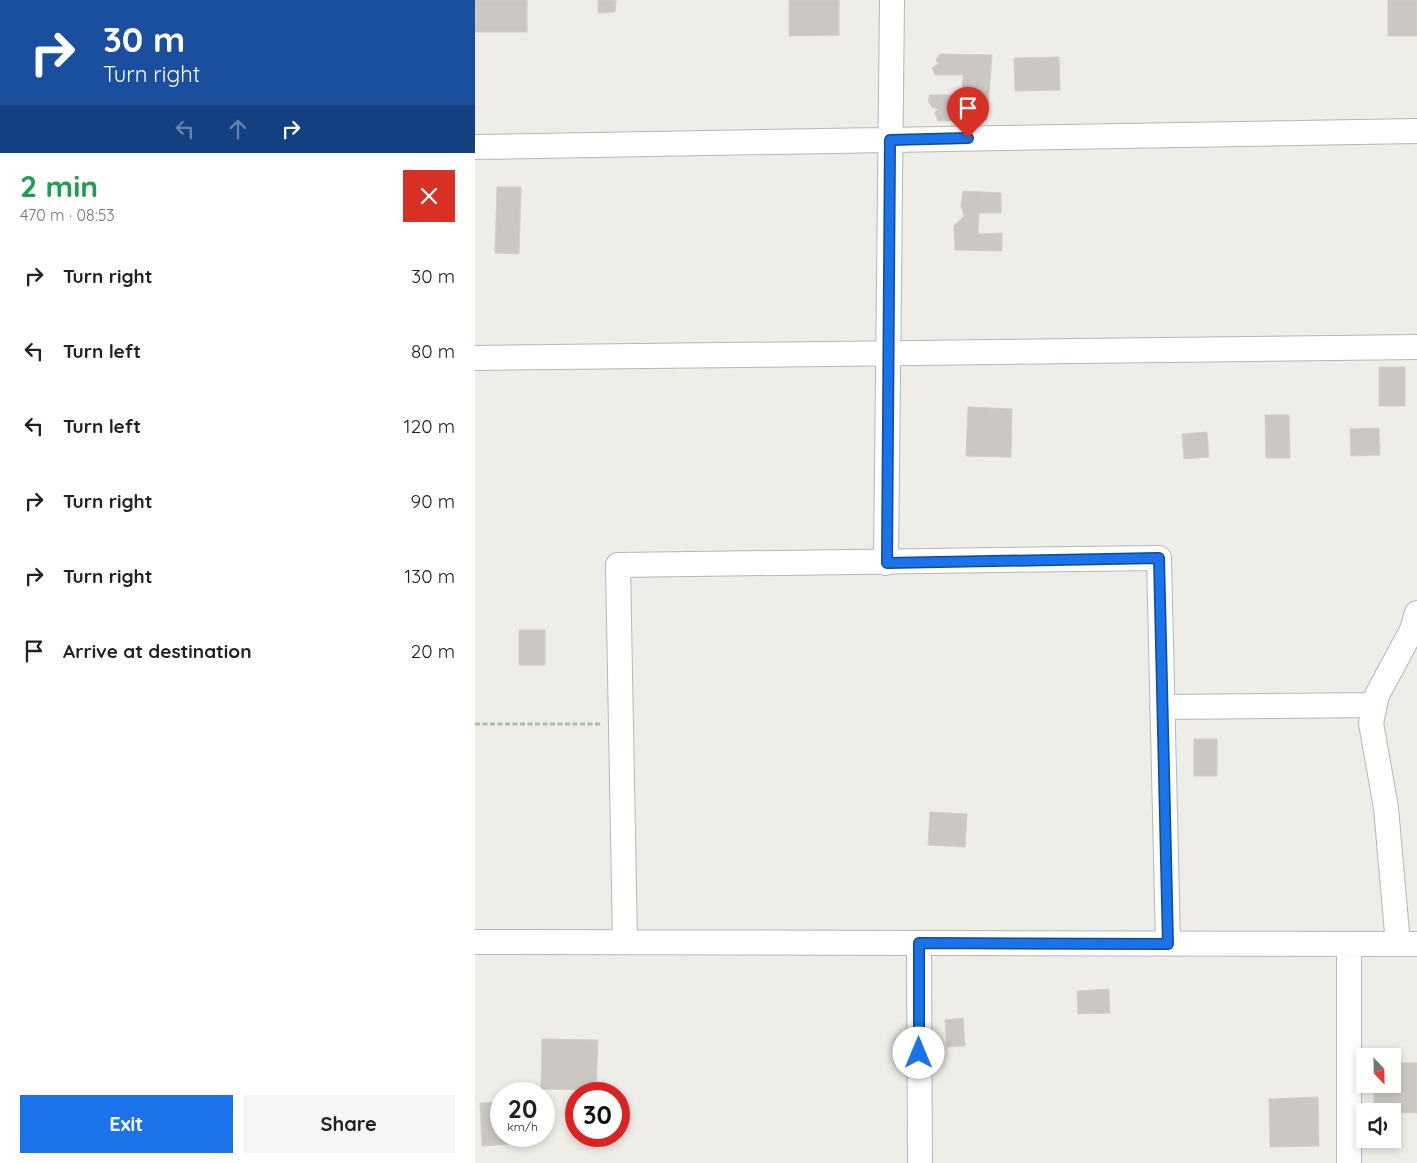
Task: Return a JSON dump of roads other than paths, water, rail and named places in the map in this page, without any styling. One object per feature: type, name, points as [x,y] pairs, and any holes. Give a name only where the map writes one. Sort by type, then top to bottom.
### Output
[{"type":"street","points":[[887,563],[891,0]]},
{"type":"street","points":[[475,147],[1417,131]]},
{"type":"street","points":[[475,358],[1417,347]]},
{"type":"street","points":[[625,942],[618,565],[1159,558],[1168,944]]},
{"type":"street","points":[[475,942],[1408,944],[1371,722],[1377,695],[1411,630],[1417,614]]},
{"type":"street","points":[[1162,707],[1375,705]]},
{"type":"street","points":[[919,943],[920,1163]]},
{"type":"street","points":[[1349,944],[1349,1163]]}]
